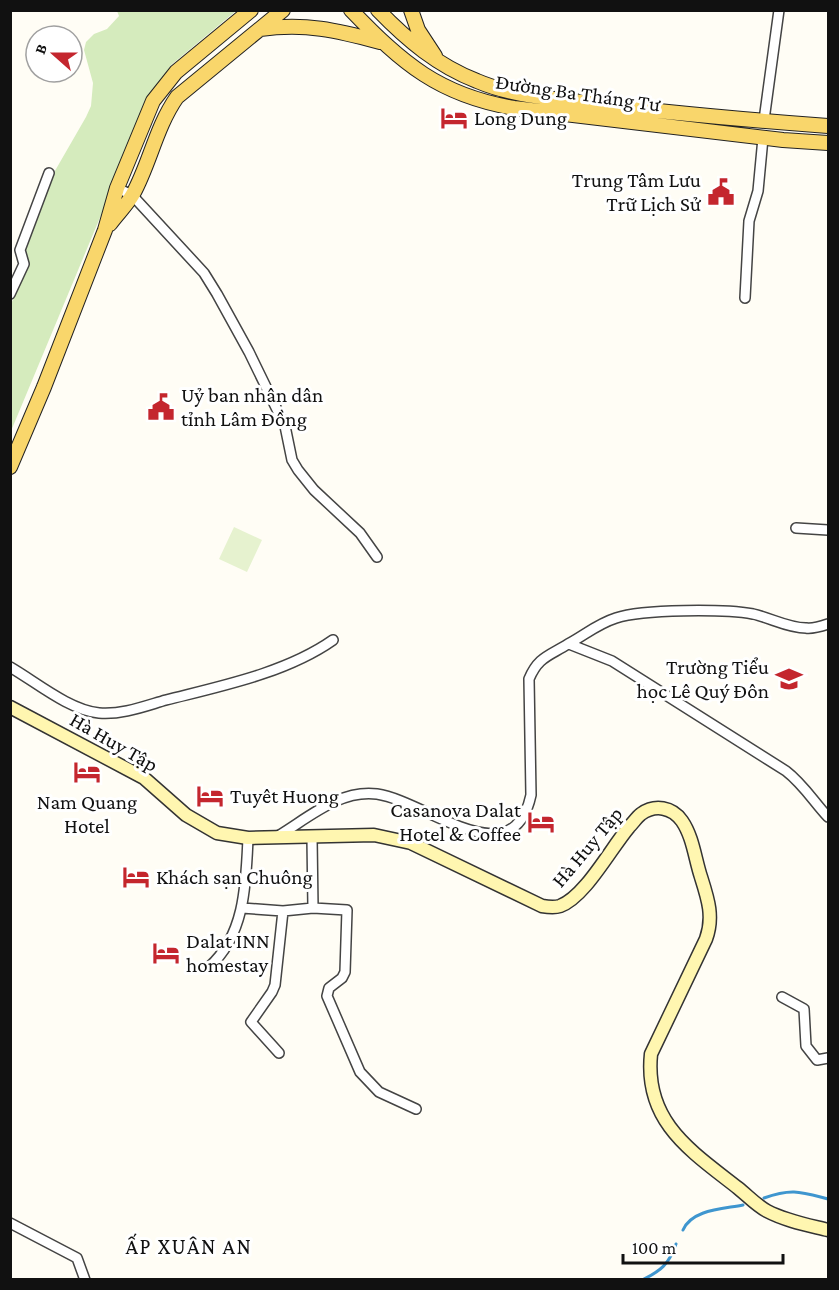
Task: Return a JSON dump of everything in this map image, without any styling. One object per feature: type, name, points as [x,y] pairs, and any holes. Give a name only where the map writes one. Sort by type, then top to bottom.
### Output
[{"type":"main road","points":[[105,231],[132,195],[164,118],[177,97],[283,10]]},
{"type":"main road","name":"Đường Ba Tháng Tư","points":[[351,10],[382,43],[404,62],[434,81],[465,95],[514,108],[763,138],[828,143]]},
{"type":"main road","name":"Đường Ba Tháng Tư","points":[[378,10],[415,46],[442,64],[478,82],[517,93],[618,106],[828,126]]},
{"type":"main road","points":[[411,10],[418,30],[442,64],[434,81]]},
{"type":"main road","points":[[10,467],[105,231],[117,188],[144,120],[160,91],[176,72],[248,12]]},
{"type":"main road","points":[[258,30],[304,26],[382,43]]},
{"type":"main road","points":[[783,140],[784,123]]},
{"type":"street","points":[[764,120],[778,10]]},
{"type":"street","points":[[745,298],[749,221],[758,191],[763,138]]},
{"type":"street","points":[[10,294],[24,264],[20,250],[49,173]]},
{"type":"street","points":[[117,188],[132,195],[204,273],[249,352],[285,426],[292,460],[298,470],[314,490],[360,533],[377,557]]},
{"type":"street","points":[[796,528],[828,530]]},
{"type":"street","points":[[276,838],[334,801],[358,795],[378,794],[483,834],[501,835],[512,830],[522,820],[531,795],[529,679],[534,665],[548,654],[569,644],[598,625],[617,617],[639,612],[724,612],[753,614],[806,628],[828,624]]},
{"type":"street","points":[[10,667],[82,709],[98,713],[112,713],[132,710],[235,682],[313,654],[333,640]]},
{"type":"street","points":[[569,644],[612,661],[786,771],[799,782],[828,817]]},
{"type":"street","name":"Hà Huy Tập","points":[[10,707],[144,778],[186,815],[217,833],[248,838],[360,834],[394,838],[411,843],[550,908],[561,906],[574,897],[593,876],[640,814],[653,808],[664,808],[672,812],[681,821],[690,840],[710,907],[711,925],[651,1054],[651,1084],[662,1117],[681,1142],[766,1210],[788,1219],[828,1230]]},
{"type":"street","points":[[312,837],[313,908]]},
{"type":"street","points":[[209,967],[227,947],[242,908],[247,874],[248,838]]},
{"type":"street","points":[[242,908],[283,911],[313,908],[347,910],[345,972],[327,992],[356,1065],[365,1078],[379,1092],[416,1109]]},
{"type":"street","points":[[279,1053],[251,1022],[275,985],[283,911]]},
{"type":"street","points":[[782,997],[804,1010],[806,1046],[817,1060],[828,1058]]},
{"type":"street","points":[[10,1223],[77,1258],[85,1280]]},
{"type":"green space","points":[[117,11],[236,11],[171,65],[149,100],[11,431],[11,304],[27,265],[23,250],[52,176],[91,106],[93,83],[84,50],[86,42],[94,34],[107,29],[119,16]]},
{"type":"green space","points":[[234,527],[262,540],[247,572],[219,559]]},
{"type":"waterway","points":[[764,1198],[796,1192],[828,1199]]},
{"type":"waterway","points":[[683,1230],[687,1223],[701,1214],[743,1205]]},
{"type":"waterway","points":[[642,1280],[664,1266],[676,1244]]},
{"type":"place","name":"Long Dung","points":[[454,118]]},
{"type":"place","name":"Trung Tâm Lưu Trữ Lịch Sử","points":[[721,192]]},
{"type":"place","name":"Uỷ ban nhân dân tỉnh Lâm Đồng","points":[[161,407]]},
{"type":"place","name":"Trường Tiểu học Lê Quý Đôn","points":[[789,679]]},
{"type":"place","name":"Nam Quang Hotel","points":[[87,772]]},
{"type":"place","name":"Tuyêt Huong","points":[[210,796]]},
{"type":"place","name":"Casanova Dalat Hotel & Coffee","points":[[541,822]]},
{"type":"place","name":"Khách sạn Chuông","points":[[136,877]]},
{"type":"place","name":"Dalat INN homestay","points":[[166,953]]},
{"type":"district","name":"ẤP XUÂN AN","points":[[189,1246]]}]
